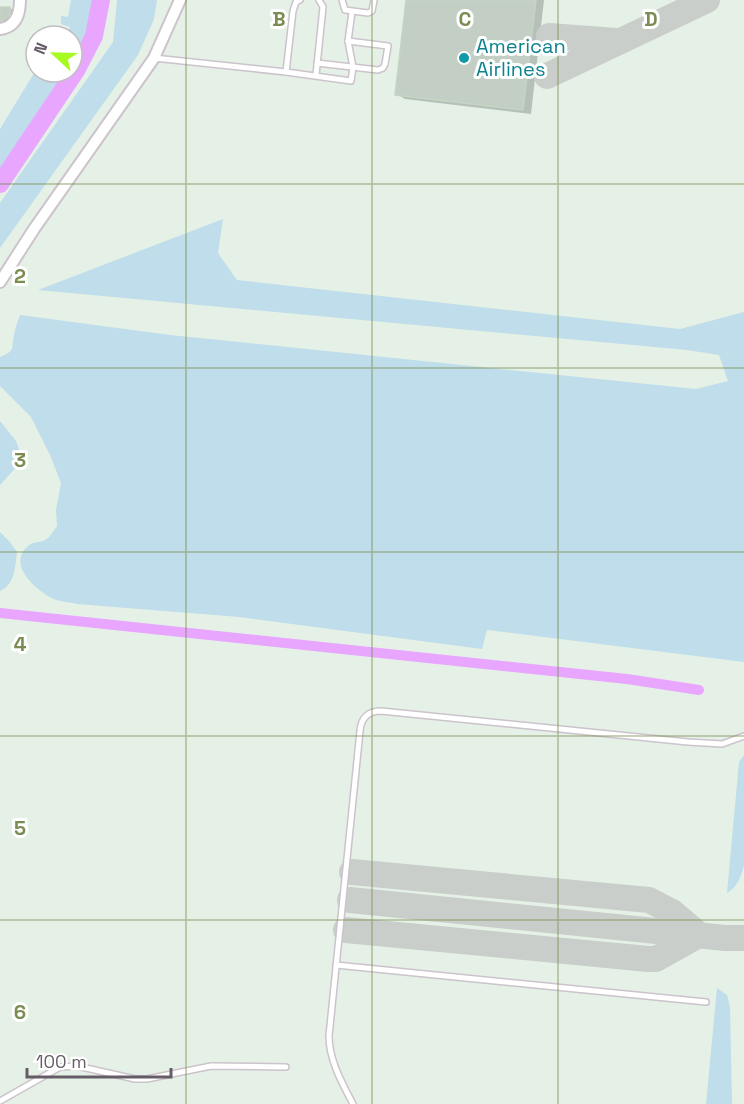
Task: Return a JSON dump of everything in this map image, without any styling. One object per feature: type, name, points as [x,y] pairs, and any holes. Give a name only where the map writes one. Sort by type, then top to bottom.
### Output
[{"type":"street","points":[[0,29],[12,25],[17,19],[20,0]]},
{"type":"street","points":[[0,282],[34,229],[154,58],[180,0]]},
{"type":"lane","points":[[286,72],[292,10],[296,2],[300,0]]},
{"type":"lane","points":[[316,75],[323,7],[319,0]]},
{"type":"lane","points":[[342,0],[345,10],[368,13],[372,11],[374,0]]},
{"type":"lane","points":[[154,58],[316,75],[351,81],[353,67],[348,41],[352,12]]},
{"type":"lane","points":[[317,63],[378,69],[385,64],[388,46],[348,41]]},
{"type":"lane","points":[[353,1104],[329,1047],[361,724],[369,713],[381,711],[688,742],[722,744],[744,736]]},
{"type":"lane","points":[[336,965],[706,1002]]},
{"type":"lane","points":[[0,1101],[60,1067],[77,1066],[135,1079],[147,1079],[211,1066],[286,1067]]},
{"type":"shaded area","points":[[71,0],[95,0],[84,41],[84,24],[61,24],[61,16],[68,17]]},
{"type":"shaded area","points":[[117,0],[157,0],[154,19],[138,55],[0,248],[0,203],[113,42]]},
{"type":"shaded area","points":[[27,84],[63,84],[41,119],[0,173],[0,129]]},
{"type":"shaded area","points":[[223,219],[218,253],[237,280],[680,329],[744,312],[744,662],[487,630],[482,649],[239,617],[77,604],[54,599],[40,590],[26,577],[20,561],[22,553],[28,546],[47,539],[57,526],[56,510],[61,483],[31,417],[0,386],[0,357],[12,349],[20,315],[170,335],[696,389],[728,381],[719,355],[687,350],[38,290]]},
{"type":"shaded area","points":[[0,421],[16,441],[22,458],[0,485]]},
{"type":"shaded area","points":[[0,532],[17,552],[15,570],[11,580],[0,591]]},
{"type":"shaded area","points":[[744,755],[744,865],[738,881],[727,893],[739,762]]},
{"type":"shaded area","points":[[717,988],[727,995],[730,1007],[732,1104],[706,1104]]},
{"type":"building","name":"American Airlines","points":[[406,0],[536,0],[523,110],[395,95]]},
{"type":"building","points":[[0,7],[10,7],[10,15],[0,22]]},
{"type":"waterway","points":[[0,184],[77,69],[94,36],[101,0]]},
{"type":"waterway","points":[[0,613],[627,679],[699,690]]},
{"type":"taxiway","points":[[547,76],[707,0]]},
{"type":"taxiway","points":[[549,36],[617,41]]},
{"type":"taxiway","points":[[346,930],[648,959],[656,959],[699,935],[672,912],[649,900],[352,872]]},
{"type":"taxiway","points":[[350,900],[725,938],[744,938]]},
{"type":"place","name":"American Airlines","points":[[464,58]]}]
